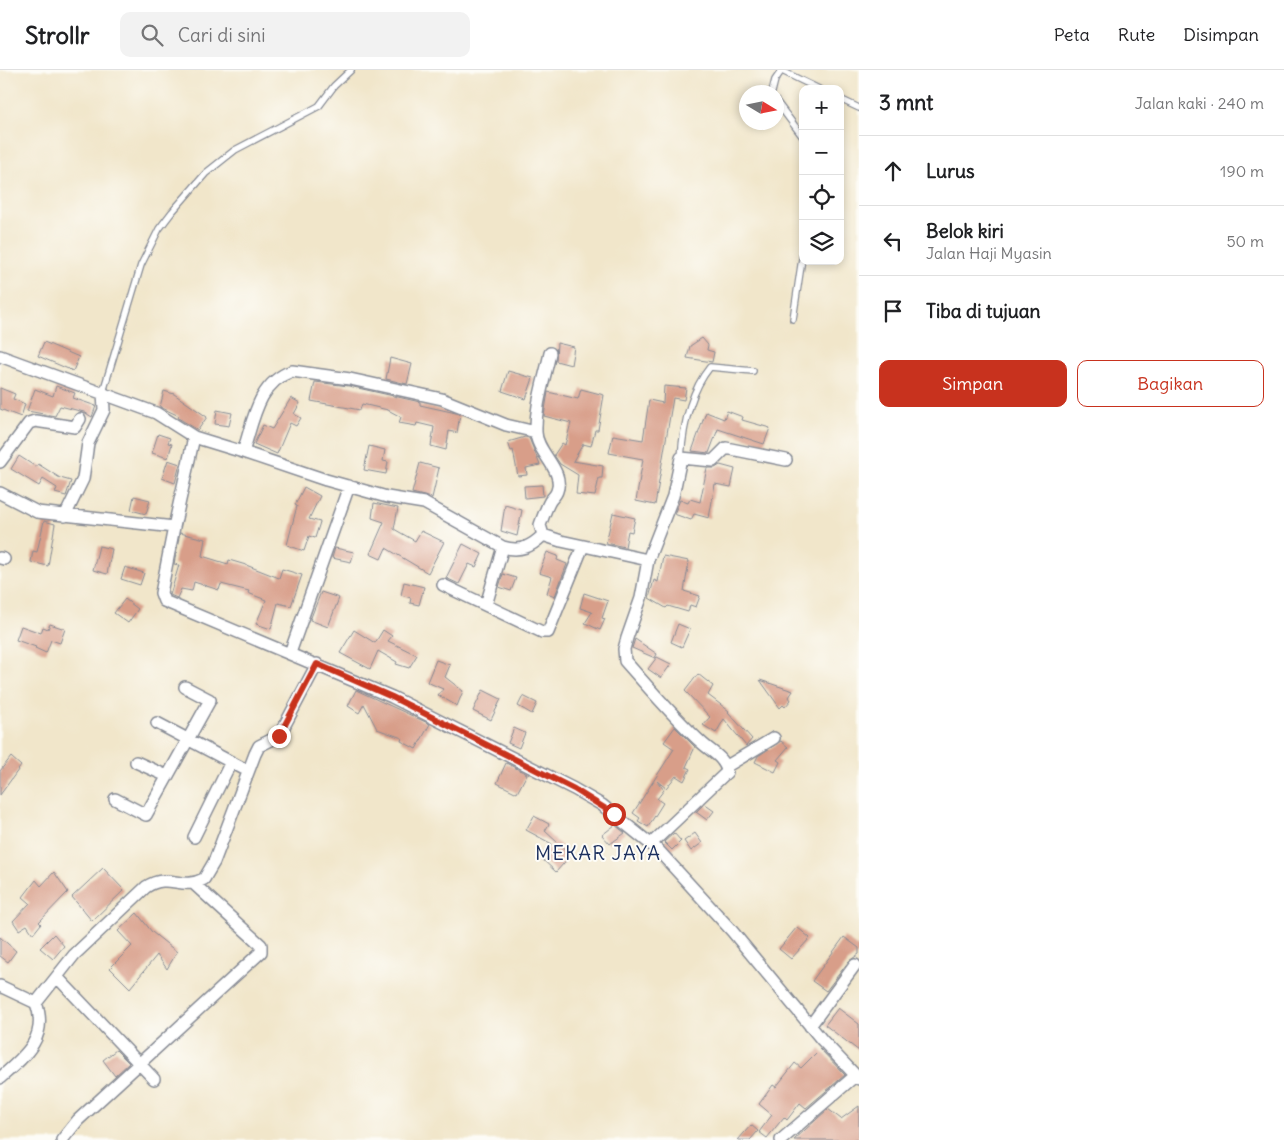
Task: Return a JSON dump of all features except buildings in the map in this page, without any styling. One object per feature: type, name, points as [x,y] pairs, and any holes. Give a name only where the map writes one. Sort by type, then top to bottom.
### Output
[{"type":"street","points":[[543,535],[540,525],[550,501],[557,491],[558,481],[552,465],[541,448],[536,432],[537,413],[550,352]]},
{"type":"street","points":[[0,356],[103,392],[156,413],[194,438],[349,486],[424,503],[503,547],[522,547],[543,535],[648,560]]},
{"type":"street","points":[[242,452],[260,400],[268,388],[285,373],[292,371],[311,372],[442,399],[506,425],[536,432]]},
{"type":"street","points":[[65,516],[83,479],[88,443],[104,410],[103,392]]},
{"type":"street","points":[[0,462],[29,423],[35,421],[75,427],[80,419]]},
{"type":"street","points":[[194,438],[161,593],[164,601],[392,697],[574,789],[602,805],[651,844],[732,931],[810,1026],[857,1078],[781,1140]]},
{"type":"street","points":[[651,844],[727,772],[727,766],[696,738],[625,661],[624,649],[641,598],[648,560],[673,496],[681,458],[713,461],[726,448],[786,460]]},
{"type":"street","points":[[290,653],[349,486]]},
{"type":"street","points":[[0,493],[37,512],[174,527]]},
{"type":"street","points":[[443,585],[542,632],[548,632],[583,546]]},
{"type":"street","points":[[486,605],[503,547]]},
{"type":"street","points":[[36,1003],[74,955],[146,887],[157,881],[164,880],[194,884],[204,879],[214,862],[248,771],[260,746],[279,736],[317,664]]},
{"type":"street","points":[[115,799],[146,816],[210,700],[185,687]]},
{"type":"street","points":[[157,722],[248,771]]},
{"type":"street","points":[[727,766],[774,738]]},
{"type":"street","points":[[136,762],[168,776]]},
{"type":"street","points":[[194,837],[231,762]]},
{"type":"street","points":[[62,1140],[70,1127],[262,952],[260,945],[194,884]]},
{"type":"street","points":[[810,1026],[855,965]]},
{"type":"street","points":[[57,977],[154,1079]]},
{"type":"street","points":[[0,986],[36,1003],[41,1015],[40,1027],[34,1043],[25,1056],[0,1078]]},
{"type":"lane","points":[[103,392],[141,265],[159,229],[172,212],[206,173],[235,150],[319,106],[334,86],[351,70]]},
{"type":"lane","points":[[774,85],[781,70],[811,85]]},
{"type":"lane","points":[[844,101],[859,108]]},
{"type":"lane","points":[[784,112],[799,132]]},
{"type":"lane","points":[[794,316],[801,265]]},
{"type":"lane","points":[[681,458],[682,445],[696,386],[710,367],[753,371]]},
{"type":"district","name":"MEKAR JAYA","points":[[598,853]]},
{"type":"route","points":[[279,736],[317,664],[392,697],[574,789],[614,814]]}]
